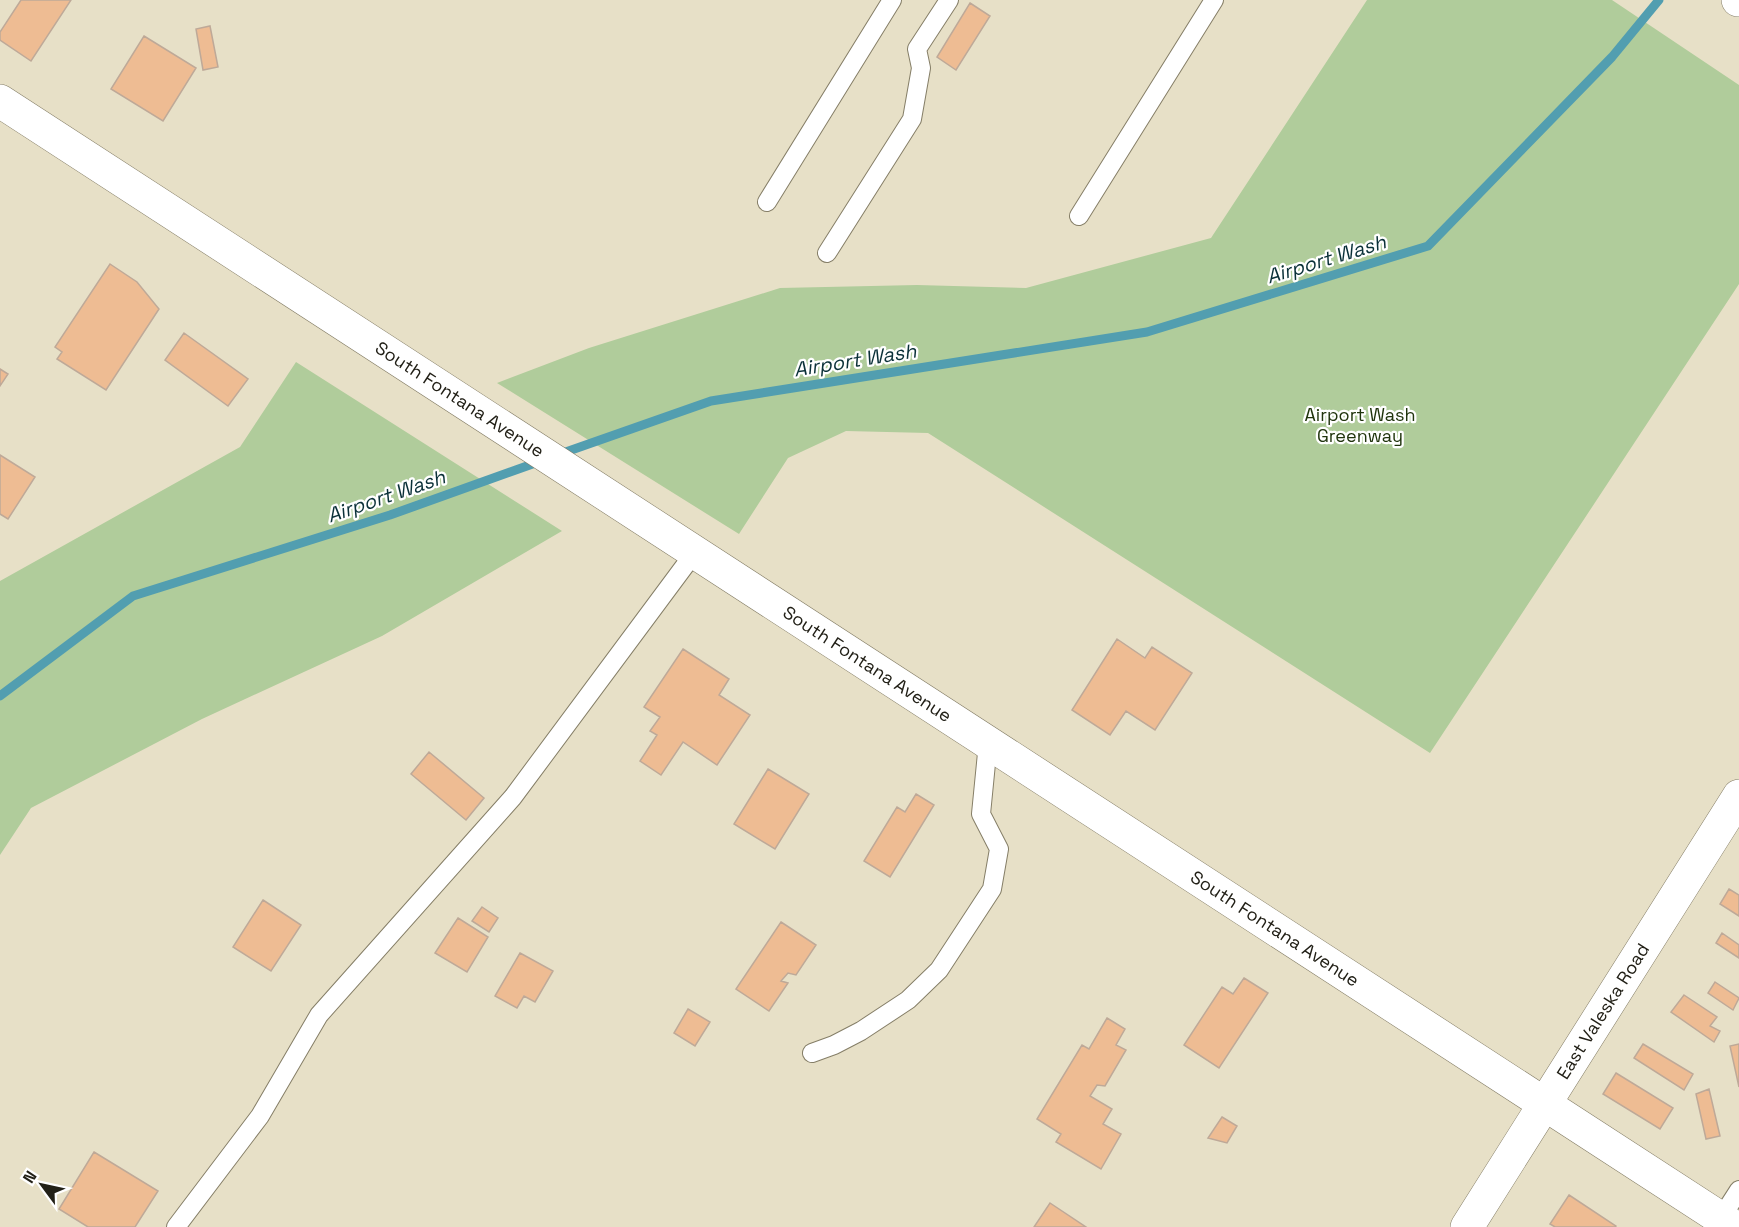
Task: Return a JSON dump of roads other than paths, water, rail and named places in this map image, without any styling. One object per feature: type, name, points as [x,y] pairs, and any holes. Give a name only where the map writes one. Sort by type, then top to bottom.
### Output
[{"type":"street","name":"South Fontana Avenue","points":[[0,101],[1728,1223]]},
{"type":"street","name":"East Valeska Road","points":[[1467,1227],[1739,796]]},
{"type":"lane","points":[[767,202],[892,0]]},
{"type":"lane","points":[[827,253],[912,119],[921,68],[917,49],[949,0]]},
{"type":"lane","points":[[1079,216],[1214,0]]},
{"type":"lane","points":[[176,1227],[260,1116],[320,1015],[513,797],[694,552]]},
{"type":"lane","points":[[812,1053],[834,1046],[908,1000],[939,970],[992,889],[999,849],[981,814],[988,743]]},
{"type":"lane","points":[[1728,1223],[1739,1190]]},
{"type":"waterway","name":"Airport Wash","points":[[560,454],[711,401],[1147,332],[1428,246],[1612,57],[1659,0]]},
{"type":"waterway","name":"Airport Wash","points":[[0,696],[133,596],[390,515],[541,461]]},
{"type":"park label","name":"Airport Wash Greenway","points":[[1360,425]]}]
